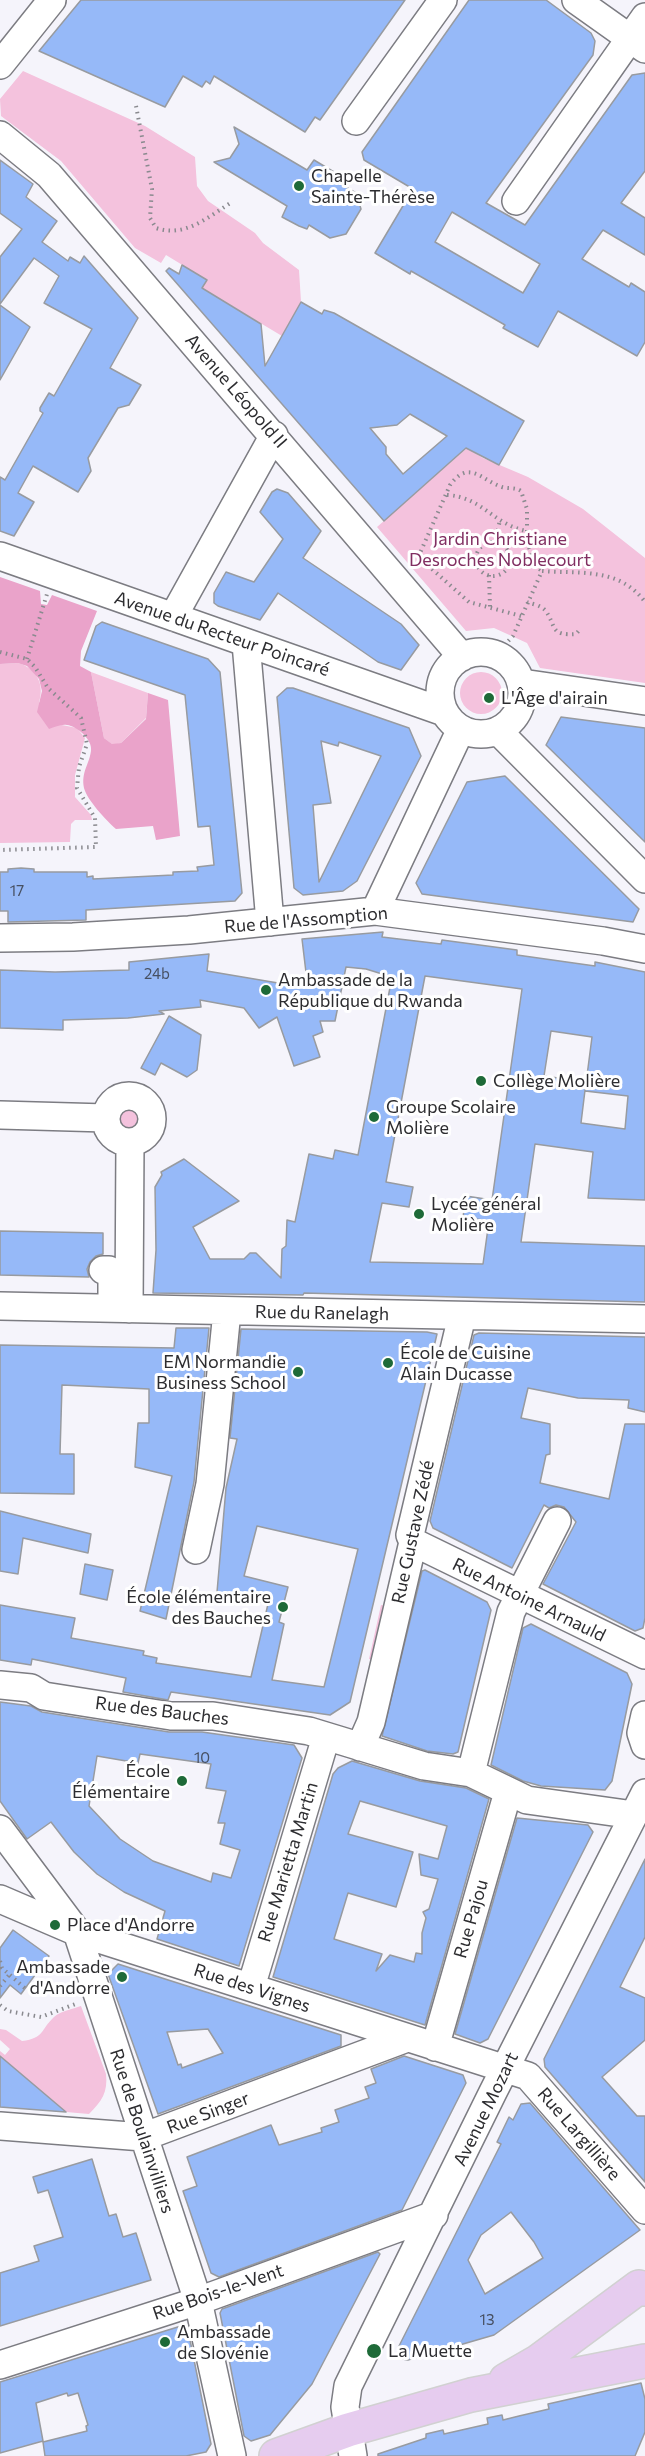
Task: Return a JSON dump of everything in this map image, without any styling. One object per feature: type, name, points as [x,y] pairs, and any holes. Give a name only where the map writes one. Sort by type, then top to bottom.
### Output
[{"type":"main road","points":[[276,2456],[334,2445],[471,2395],[527,2369],[643,2286]]},
{"type":"main road","points":[[471,2395],[645,2361]]},
{"type":"street","points":[[356,122],[443,0]]},
{"type":"street","points":[[516,201],[640,34],[576,0]]},
{"type":"street","points":[[0,65],[41,3]]},
{"type":"street","name":"Avenue Léopold II","points":[[0,135],[49,175],[462,657]]},
{"type":"street","points":[[172,617],[274,435]]},
{"type":"street","name":"Avenue du Recteur Poincaré","points":[[0,556],[246,643],[452,721]]},
{"type":"street","points":[[246,643],[270,922]]},
{"type":"street","points":[[473,653],[496,654],[516,671],[522,683],[523,694],[516,716],[508,725],[498,731],[479,735],[452,721],[440,701],[443,678],[450,666],[462,657],[473,653]]},
{"type":"street","points":[[522,683],[645,701]]},
{"type":"street","points":[[375,910],[452,721]]},
{"type":"street","points":[[498,731],[645,879]]},
{"type":"street","name":"Rue de l'Assomption","points":[[0,938],[73,937],[270,922],[375,910],[592,939],[645,950]]},
{"type":"street","points":[[135,1096],[148,1106],[153,1120],[151,1128],[142,1139],[130,1142],[119,1141],[113,1136],[106,1118],[109,1108],[120,1098],[135,1096]]},
{"type":"street","points":[[0,1115],[106,1118]]},
{"type":"street","points":[[120,1309],[130,1142]]},
{"type":"street","points":[[103,1269],[112,1273],[120,1309]]},
{"type":"street","name":"Rue du Ranelagh","points":[[0,1306],[645,1319]]},
{"type":"street","points":[[196,1551],[210,1484],[227,1311]]},
{"type":"street","name":"Rue Gustave Zédé","points":[[360,1747],[371,1722],[413,1542],[410,1534],[462,1316]]},
{"type":"street","points":[[471,1773],[511,1612],[557,1521]]},
{"type":"street","name":"Rue Antoine Arnauld","points":[[413,1542],[645,1655]]},
{"type":"street","name":"Rue des Bauches","points":[[0,1685],[31,1688],[44,1696],[171,1716],[213,1716],[309,1731],[424,1766],[471,1773],[526,1800],[639,1804]]},
{"type":"street","points":[[645,1715],[641,1733],[645,1745]]},
{"type":"street","name":"Rue Marietta Martin","points":[[251,1987],[326,1737]]},
{"type":"street","name":"Rue Pajou","points":[[435,2047],[508,1792]]},
{"type":"street","name":"Avenue Mozart","points":[[334,2445],[345,2407],[348,2386],[639,1804]]},
{"type":"street","name":"Rue de Boulainvilliers","points":[[0,1829],[77,1932],[198,2301],[232,2456]]},
{"type":"street","name":"Rue des Vignes","points":[[0,1899],[77,1932],[479,2062],[507,2068]]},
{"type":"street","name":"Rue Singer","points":[[0,2126],[143,2137],[407,2038]]},
{"type":"street","name":"Rue Largillière","points":[[507,2068],[528,2076],[645,2210]]},
{"type":"street","name":"Rue Bois-le-Vent","points":[[0,2365],[198,2301],[434,2215]]},
{"type":"path","points":[[136,106],[152,189],[150,218],[156,228],[169,232],[184,230],[232,202]]},
{"type":"path","points":[[521,616],[469,602],[422,560],[420,554],[453,481],[466,472],[478,474],[501,486],[519,489],[526,502],[530,550],[538,568],[542,571],[596,574],[621,580],[635,588],[645,602]]},
{"type":"path","points":[[447,495],[468,498],[512,528],[527,531]]},
{"type":"path","points":[[495,542],[500,520]]},
{"type":"path","points":[[495,542],[504,545],[509,553],[510,562],[506,570],[500,574],[489,574],[479,569],[476,561],[477,553],[480,547],[495,542]]},
{"type":"path","points":[[496,654],[513,636],[526,602],[542,571]]},
{"type":"path","points":[[489,574],[490,606]]},
{"type":"path","points":[[27,659],[48,590]]},
{"type":"path","points":[[526,602],[541,607],[555,631],[563,635],[576,634],[581,628]]},
{"type":"path","points":[[0,652],[27,659],[48,688],[81,718],[87,744],[79,767],[77,788],[95,818],[96,847],[0,850]]},
{"type":"path","points":[[0,1961],[2,1968],[28,1991]]},
{"type":"path","points":[[0,1986],[10,1974]]},
{"type":"path","points":[[0,2005],[8,2011],[41,2017],[83,2001]]},
{"type":"green space","points":[[23,71],[145,126],[195,157],[197,186],[208,201],[255,233],[263,243],[299,270],[301,302],[282,336],[202,288],[207,280],[166,255],[161,263],[135,248],[61,161],[1,116],[0,99]]},
{"type":"green space","name":"Jardin Christiane Desroches Noblecourt","points":[[467,448],[483,458],[528,477],[583,509],[645,558],[645,683],[540,668],[527,643],[494,628],[466,631],[377,527]]},
{"type":"green space","points":[[18,663],[30,669],[38,678],[41,689],[39,702],[62,725],[77,728],[85,738],[75,775],[75,797],[91,815],[92,820],[75,820],[71,824],[70,842],[0,843],[0,664]]},
{"type":"green space","points":[[91,672],[148,693],[146,718],[121,743],[113,745],[104,738]]},
{"type":"green space","points":[[481,672],[496,678],[502,693],[496,708],[481,714],[466,708],[460,693],[466,678]]},
{"type":"green space","points":[[129,1107],[138,1110],[141,1119],[138,1128],[129,1131],[120,1128],[117,1119],[120,1110]]},
{"type":"green space","points":[[381,1605],[392,1607],[380,1662],[369,1659]]},
{"type":"green space","points":[[81,2006],[106,2074],[103,2096],[89,2114],[66,2112],[0,2056],[0,2051],[5,2055],[10,2049],[0,2040],[0,2029],[6,2030],[22,2041],[29,2040],[39,2036],[57,2015]]},
{"type":"shaded area","points":[[0,577],[40,591],[41,604],[47,605],[52,595],[97,611],[81,651],[80,666],[91,672],[104,738],[112,744],[121,743],[146,719],[148,693],[168,700],[180,836],[156,840],[153,826],[116,829],[89,798],[83,782],[91,751],[90,742],[80,731],[71,726],[62,725],[49,729],[37,712],[42,691],[39,679],[27,666],[18,663],[0,664]]},
{"type":"building","points":[[81,0],[405,0],[320,120],[315,117],[305,132],[214,76],[210,84],[206,81],[202,87],[183,76],[165,107],[39,51]]},
{"type":"building","points":[[469,0],[546,0],[591,33],[595,41],[593,55],[486,203],[525,225],[632,75],[645,73],[645,171],[621,203],[645,218],[645,255],[603,230],[582,259],[629,287],[631,283],[645,292],[645,342],[637,356],[558,311],[538,347],[503,328],[505,325],[375,253],[413,189],[364,160],[362,152]],"holes":[[[452,212],[540,264],[523,293],[435,242]]]},
{"type":"building","name":"Chapelle Sainte-Thérèse","points":[[234,127],[307,170],[314,160],[339,175],[336,181],[356,193],[361,209],[346,234],[330,238],[309,225],[307,229],[282,217],[287,206],[214,162],[230,158],[239,144]]},
{"type":"building","points":[[0,160],[33,184],[26,197],[57,221],[42,242],[68,261],[70,257],[80,263],[84,256],[138,318],[110,368],[141,385],[129,405],[118,408],[88,458],[91,471],[78,492],[33,466],[18,493],[34,502],[14,536],[0,531],[0,477],[5,480],[43,413],[40,408],[49,393],[54,396],[92,329],[44,303],[59,276],[34,258],[0,304],[0,257],[22,229],[0,213]]},
{"type":"building","points":[[182,265],[207,280],[202,288],[261,324],[265,366],[301,302],[322,314],[324,310],[334,313],[524,421],[499,465],[466,448],[384,521],[166,271],[169,268],[179,274]],"holes":[[[410,414],[447,436],[403,474],[386,454],[386,447],[370,428],[397,425]]]},
{"type":"building","points":[[0,305],[30,327],[0,380]]},
{"type":"building","points":[[277,489],[288,493],[321,531],[303,558],[401,624],[419,645],[401,670],[378,662],[278,593],[260,620],[214,603],[214,593],[226,572],[254,582],[283,539],[260,512],[272,492]]},
{"type":"building","points":[[102,622],[208,659],[220,672],[242,893],[235,901],[86,910],[86,920],[8,922],[8,911],[0,911],[0,872],[8,872],[8,869],[34,869],[34,872],[87,872],[87,877],[93,876],[93,879],[173,875],[173,872],[198,871],[197,867],[214,865],[210,826],[198,827],[185,695],[84,660],[96,626]]},
{"type":"building","points":[[287,688],[293,688],[409,728],[421,756],[357,881],[343,891],[303,895],[294,888],[277,697]],"holes":[[[321,741],[338,746],[339,742],[381,756],[319,882],[313,805],[331,803]]]},
{"type":"building","points":[[561,717],[645,728],[645,842],[546,745]]},
{"type":"building","points":[[505,776],[639,909],[633,922],[422,894],[416,883],[467,782]]},
{"type":"building","points":[[383,932],[382,937],[441,944],[442,940],[517,950],[517,955],[595,966],[595,962],[645,972],[645,1200],[588,1198],[593,1152],[535,1144],[521,1242],[645,1246],[645,1302],[304,1293],[303,1295],[153,1293],[156,1250],[155,1187],[162,1175],[161,1172],[184,1159],[239,1201],[193,1227],[210,1259],[244,1259],[250,1253],[256,1253],[281,1278],[282,1249],[286,1246],[287,1220],[295,1222],[309,1154],[333,1159],[335,1150],[358,1155],[392,977],[366,969],[346,967],[335,1021],[320,1021],[323,1032],[313,1036],[320,1057],[294,1066],[277,1017],[259,1028],[244,1008],[200,1000],[201,1007],[159,1011],[164,1014],[128,1018],[63,1020],[63,1030],[0,1028],[0,970],[55,972],[129,970],[129,962],[209,954],[207,971],[284,984],[307,981],[302,939]],"holes":[[[425,976],[522,989],[492,1200],[466,1196],[463,1217],[489,1221],[483,1264],[370,1262],[382,1203],[409,1207],[413,1187],[386,1182]],[[551,1031],[592,1037],[585,1091],[628,1096],[625,1129],[581,1123],[586,1082],[544,1076]]]},
{"type":"building","points":[[169,1016],[201,1035],[197,1070],[187,1077],[161,1063],[155,1075],[141,1068]]},
{"type":"building","points":[[0,1231],[103,1233],[103,1254],[96,1256],[90,1262],[87,1269],[89,1277],[0,1275]]},
{"type":"building","points":[[176,1328],[209,1328],[194,1482],[166,1619],[140,1611],[172,1476],[135,1467],[138,1423],[149,1423],[149,1389],[62,1385],[60,1454],[74,1454],[74,1494],[0,1493],[0,1345],[174,1348]]},
{"type":"building","points":[[241,1329],[437,1334],[350,1702],[330,1715],[171,1692],[168,1700],[123,1692],[126,1678],[32,1659],[31,1665],[0,1660],[0,1605],[75,1618],[71,1638],[144,1651],[143,1655],[157,1658],[156,1663],[251,1677],[268,1604],[217,1592],[226,1488],[237,1439],[230,1438]],"holes":[[[257,1526],[358,1549],[324,1687],[272,1680],[284,1624],[279,1622],[288,1587],[244,1576]]]},
{"type":"building","points":[[479,1333],[645,1337],[645,1412],[628,1408],[629,1400],[578,1398],[528,1388],[521,1418],[550,1424],[550,1454],[546,1455],[540,1483],[609,1499],[625,1424],[645,1424],[645,1618],[643,1628],[635,1631],[543,1584],[576,1522],[564,1507],[556,1505],[549,1508],[544,1505],[512,1568],[433,1528],[430,1521],[474,1335]]},
{"type":"building","points":[[0,1511],[91,1534],[88,1553],[23,1538],[18,1574],[0,1571]]},
{"type":"building","points":[[85,1564],[113,1570],[107,1600],[80,1594]]},
{"type":"building","points":[[425,1570],[487,1602],[491,1610],[458,1752],[453,1754],[427,1751],[382,1736],[422,1571]]},
{"type":"building","points":[[531,1624],[627,1673],[632,1684],[612,1781],[605,1790],[541,1786],[523,1781],[491,1765],[523,1628]]},
{"type":"building","points":[[0,1702],[31,1706],[42,1712],[169,1732],[202,1732],[294,1745],[302,1758],[239,1966],[157,1939],[165,1911],[124,1892],[97,1874],[74,1852],[51,1822],[27,1839],[0,1801]],"holes":[[[140,1754],[211,1764],[206,1788],[226,1791],[218,1823],[225,1823],[220,1844],[240,1850],[231,1878],[213,1873],[211,1882],[153,1861],[120,1839],[89,1806],[97,1756],[138,1763]]]},
{"type":"building","points":[[352,1761],[420,1781],[466,1788],[489,1799],[425,2025],[273,1977],[333,1774],[338,1768]],"holes":[[[360,1801],[447,1826],[438,1859],[419,1854],[421,1875],[438,1879],[429,1909],[423,1912],[426,1918],[422,1933],[422,1954],[416,1953],[414,1962],[390,1955],[376,1971],[382,1954],[334,1939],[348,1893],[396,1907],[413,1852],[348,1834]]]},
{"type":"building","points":[[517,1818],[588,1825],[593,1832],[488,2039],[480,2043],[455,2034]]},
{"type":"building","points":[[645,1859],[645,1937],[620,1987],[645,1998],[645,2040],[602,2077],[637,2116],[645,2116],[645,2182],[545,2067],[544,2059]]},
{"type":"building","points":[[13,1930],[49,1956],[21,1994],[10,1985],[0,1998],[0,1948]]},
{"type":"building","points":[[118,1964],[341,2035],[341,2046],[158,2114],[108,1974]],"holes":[[[208,2029],[223,2053],[182,2068],[181,2064],[178,2065],[167,2032]]]},
{"type":"building","points":[[0,2056],[66,2112],[0,2107]]},
{"type":"building","points":[[404,2056],[463,2075],[466,2083],[402,2210],[219,2277],[211,2273],[183,2191],[197,2186],[187,2157],[271,2125],[279,2145],[322,2132],[321,2128],[339,2122],[335,2110],[369,2098],[365,2087],[376,2083],[371,2069]]},
{"type":"building","points":[[530,2103],[640,2230],[494,2335],[408,2360],[402,2359],[398,2355],[398,2348],[501,2144],[497,2142],[509,2117],[513,2120],[521,2104]],"holes":[[[511,2212],[543,2258],[485,2294],[468,2260],[481,2235]]]},
{"type":"building","points":[[92,2159],[109,2216],[116,2214],[123,2237],[136,2233],[151,2280],[0,2326],[0,2273],[39,2261],[34,2246],[63,2237],[48,2190],[38,2193],[33,2177]]},
{"type":"building","points":[[378,2252],[380,2254],[312,2384],[270,2435],[251,2441],[244,2436],[220,2313],[222,2309]]},
{"type":"building","points":[[181,2326],[188,2331],[211,2444],[206,2452],[186,2456],[45,2456],[43,2442],[87,2431],[86,2426],[88,2425],[78,2393],[68,2396],[67,2393],[36,2403],[43,2441],[0,2453],[0,2382]]},
{"type":"building","points":[[641,2383],[645,2399],[645,2432],[635,2456],[378,2456],[378,2454],[426,2438],[426,2434],[443,2430],[444,2434],[488,2424],[487,2418],[502,2415],[503,2420],[549,2409],[548,2404]]},
{"type":"place","name":"Chapelle Sainte-Thérèse","points":[[299,186]]},
{"type":"place","name":"L'Âge d'airain","points":[[489,698]]},
{"type":"place","name":"Ambassade de la République du Rwanda","points":[[266,990]]},
{"type":"place","name":"Collège Molière","points":[[481,1081]]},
{"type":"place","name":"Groupe Scolaire Molière","points":[[374,1117]]},
{"type":"place","name":"Lycée général Molière","points":[[419,1214]]},
{"type":"place","name":"École de Cuisine Alain Ducasse","points":[[388,1363]]},
{"type":"place","name":"EM Normandie Business School","points":[[298,1372]]},
{"type":"place","name":"École élémentaire des Bauches","points":[[283,1607]]},
{"type":"place","name":"École Élémentaire","points":[[182,1781]]},
{"type":"place","name":"Place d'Andorre","points":[[55,1925]]},
{"type":"place","name":"Ambassade d'Andorre","points":[[122,1977]]},
{"type":"place","name":"Ambassade de Slovénie","points":[[165,2342]]},
{"type":"place","name":"La Muette","points":[[374,2351]]}]
